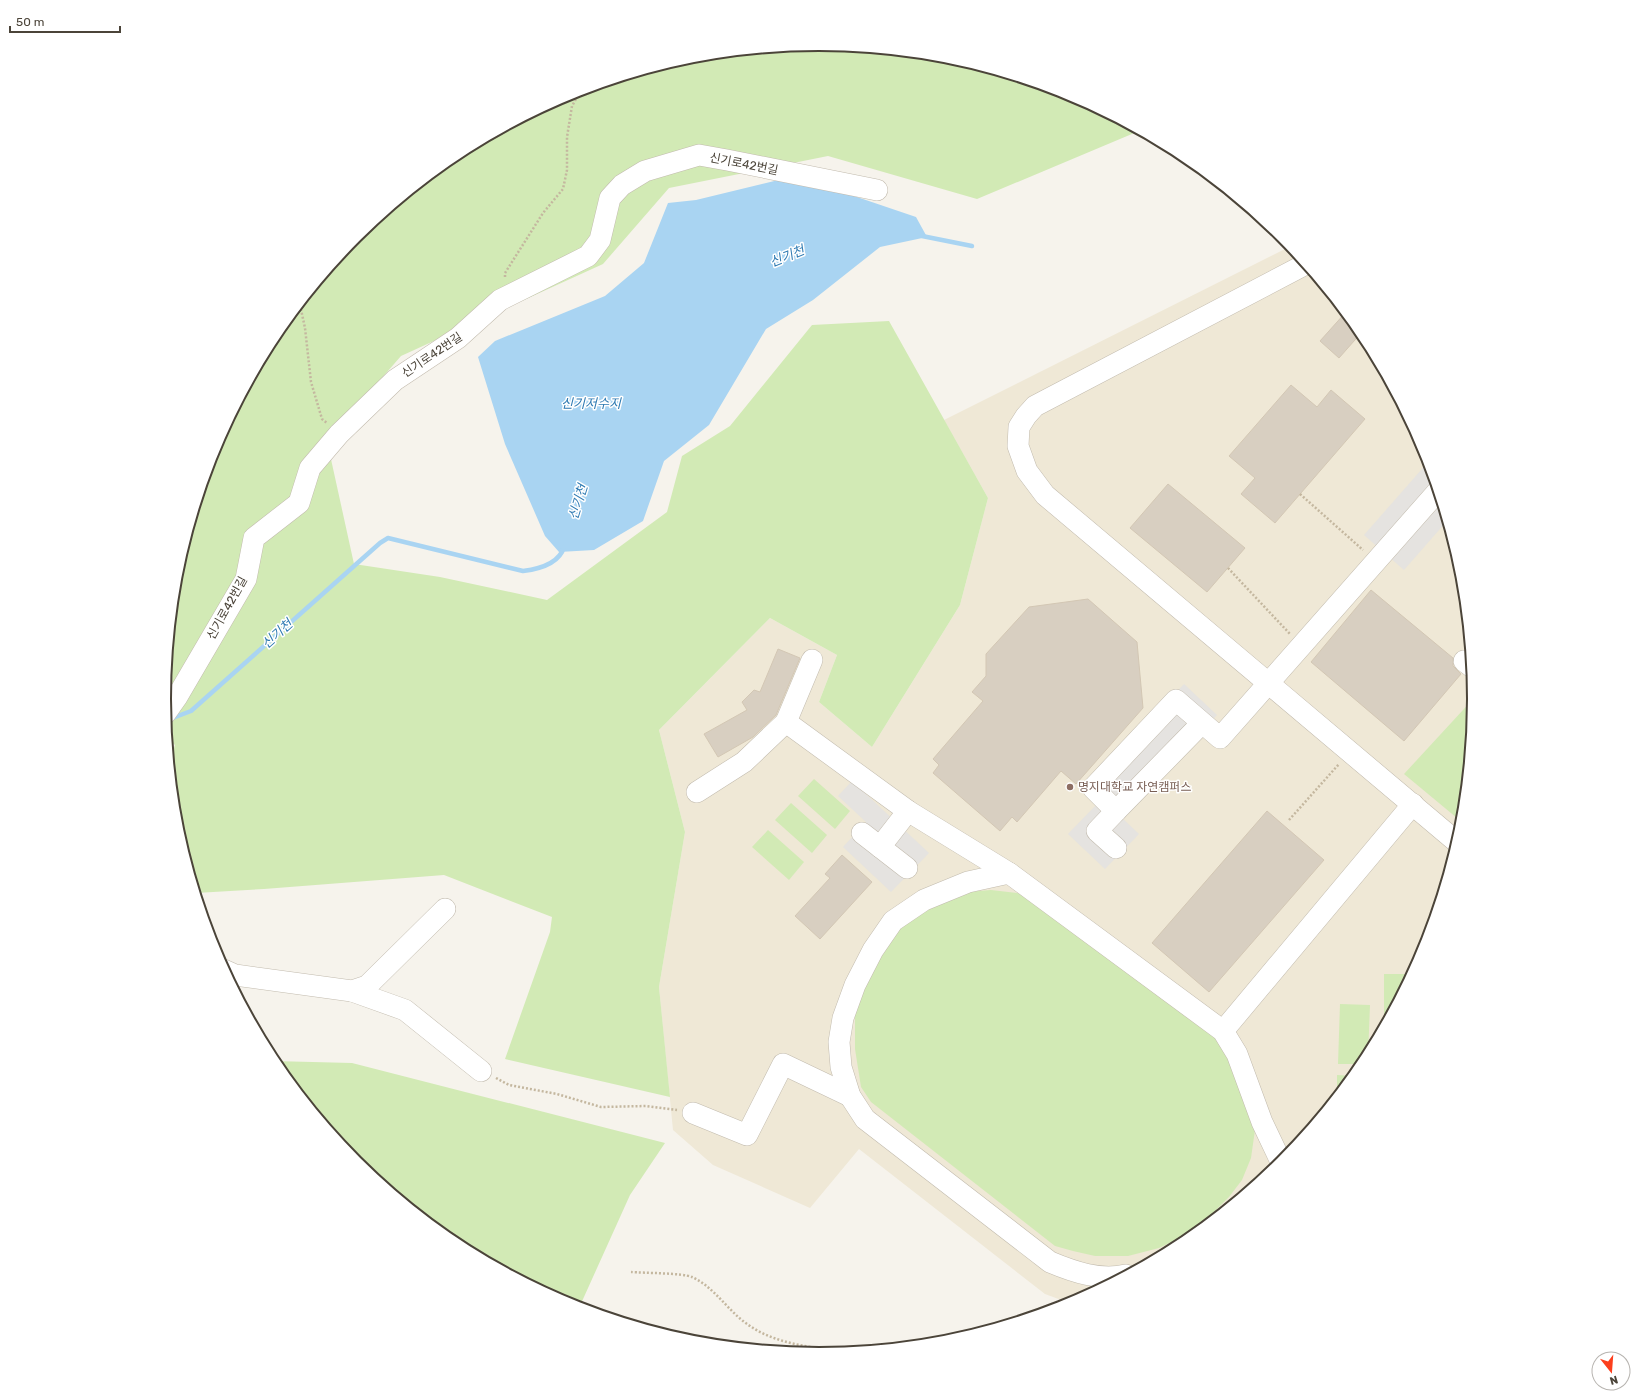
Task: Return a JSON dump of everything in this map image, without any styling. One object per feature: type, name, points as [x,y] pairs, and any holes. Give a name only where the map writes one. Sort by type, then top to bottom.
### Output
[{"type":"street","name":"신기로42번길","points":[[171,706],[246,579],[254,538],[299,503],[310,468],[339,434],[395,380],[458,338],[504,298],[588,256],[600,240],[610,198],[622,186],[645,171],[699,156],[877,190]]},
{"type":"street","points":[[1302,266],[1035,406],[1019,427],[1018,446],[1026,471],[1045,494],[1267,683],[1453,838]]},
{"type":"street","points":[[1116,810],[1093,788],[1176,700],[1220,738],[1435,494]]},
{"type":"street","points":[[697,792],[744,762],[786,722],[812,660]]},
{"type":"street","points":[[786,722],[908,811],[1009,873],[1223,1031],[1237,1054],[1262,1122],[1279,1157]]},
{"type":"street","points":[[1116,848],[1097,831],[1202,723]]},
{"type":"street","points":[[1223,1031],[1413,804]]},
{"type":"street","points":[[880,847],[908,811]]},
{"type":"street","points":[[862,833],[907,868]]},
{"type":"street","points":[[1009,873],[961,884],[924,900],[893,921],[873,950],[855,985],[843,1018],[838,1042],[841,1067],[850,1096],[865,1120],[1050,1262],[1075,1273],[1098,1276],[1117,1275]]},
{"type":"street","points":[[352,991],[367,986],[445,909]]},
{"type":"street","points":[[232,974],[352,991],[405,1010],[482,1071]]},
{"type":"street","points":[[693,1112],[747,1135],[783,1064],[850,1096]]},
{"type":"path","points":[[504,298],[506,273],[543,213],[563,189],[567,170],[567,137],[569,121],[572,106],[577,98]]},
{"type":"path","points":[[301,310],[305,328],[311,382],[322,419],[330,424],[340,426],[339,434]]},
{"type":"path","points":[[1300,494],[1376,561]]},
{"type":"path","points":[[1228,568],[1301,646]]},
{"type":"path","points":[[1289,820],[1350,751]]},
{"type":"path","points":[[482,1071],[509,1084],[557,1094],[601,1107],[646,1106],[693,1112]]},
{"type":"path","points":[[631,1272],[690,1276],[711,1288],[749,1326],[768,1336],[809,1348]]},
{"type":"shaded area","name":"명지대학교 자연캠퍼스","points":[[1285,249],[1307,272],[1334,305],[1359,339],[1381,375],[1401,413],[1419,451],[1434,491],[1456,573],[1462,615],[1467,657],[1467,742],[1456,826],[1434,908],[1419,948],[1381,1024],[1359,1060],[1307,1127],[1278,1158],[1247,1187],[1180,1239],[1144,1261],[1063,1301],[1045,1294],[859,1149],[810,1208],[713,1165],[673,1130],[659,987],[685,832],[659,730],[770,618],[837,655],[819,702],[872,747],[960,605],[988,498],[944,420]]},
{"type":"shaded area","points":[[1425,466],[1444,525],[1404,570],[1364,535]]},
{"type":"shaded area","points":[[1184,684],[1217,715],[1120,816],[1139,834],[1105,869],[1068,834],[1097,804],[1082,791]]},
{"type":"shaded area","points":[[852,781],[929,853],[891,892],[843,847],[866,822],[838,796]]},
{"type":"green space","points":[[777,52],[862,52],[946,63],[1028,85],[1068,100],[1134,133],[977,199],[828,156],[669,188],[603,264],[401,356],[327,441],[354,564],[440,577],[547,600],[667,512],[682,456],[730,426],[812,325],[889,321],[988,498],[960,605],[872,747],[819,702],[837,655],[770,618],[659,730],[685,832],[659,987],[670,1097],[505,1059],[550,932],[552,917],[444,875],[201,893],[183,826],[173,751],[175,745],[172,742],[172,657],[183,573],[205,491],[220,451],[238,413],[258,375],[280,339],[332,272],[361,241],[392,212],[459,160],[495,138],[533,118],[571,100],[611,85],[693,63]]},
{"type":"green space","points":[[1468,705],[1467,742],[1457,818],[1404,774]]},
{"type":"green space","points":[[814,779],[850,811],[835,829],[798,796]]},
{"type":"green space","points":[[791,803],[827,835],[812,853],[775,820]]},
{"type":"green space","points":[[768,830],[804,862],[789,880],[752,847]]},
{"type":"green space","points":[[991,890],[1017,893],[1044,901],[1227,1042],[1255,1130],[1251,1158],[1242,1180],[1229,1197],[1210,1216],[1184,1236],[1159,1248],[1128,1256],[1095,1256],[1055,1246],[871,1102],[861,1087],[855,1049],[855,1015],[871,971],[899,928],[913,917],[944,900],[966,892]]},
{"type":"green space","points":[[1384,974],[1407,974],[1401,986],[1384,1018]]},
{"type":"green space","points":[[1340,1004],[1370,1005],[1368,1044],[1356,1064],[1338,1064]]},
{"type":"green space","points":[[281,1061],[352,1063],[665,1143],[630,1195],[581,1303],[571,1299],[495,1261],[459,1239],[392,1187],[361,1158],[332,1127]]},
{"type":"green space","points":[[1337,1075],[1348,1076],[1337,1090]]},
{"type":"water","name":"신기저수지","points":[[795,176],[916,217],[927,237],[880,247],[813,300],[766,329],[709,425],[664,461],[643,521],[594,550],[559,552],[545,536],[505,444],[478,357],[495,341],[605,296],[644,263],[668,203],[696,200]]},
{"type":"building","points":[[1342,316],[1358,337],[1339,358],[1320,341]]},
{"type":"building","points":[[1291,385],[1317,407],[1331,390],[1365,419],[1275,523],[1241,494],[1255,478],[1229,456]]},
{"type":"building","points":[[1168,484],[1245,548],[1207,592],[1130,528]]},
{"type":"building","points":[[1371,590],[1453,658],[1453,666],[1461,674],[1404,741],[1311,662]]},
{"type":"building","points":[[1088,599],[1137,642],[1143,708],[1076,784],[1061,771],[1017,822],[1012,817],[1000,831],[933,773],[939,765],[933,759],[983,701],[972,692],[986,676],[986,654],[1029,607]]},
{"type":"building","points":[[778,649],[800,658],[776,715],[753,737],[718,757],[704,734],[747,710],[742,702],[754,690],[760,692]]},
{"type":"building","points":[[1267,811],[1324,860],[1209,992],[1152,943]]},
{"type":"building","points":[[842,855],[872,882],[820,939],[795,916],[830,878],[825,874]]},
{"type":"waterway","name":"신기천","points":[[922,236],[972,246]]},
{"type":"waterway","name":"신기천","points":[[171,718],[191,711],[380,543],[388,538],[523,571],[548,565],[558,558],[564,547]]},
{"type":"place","name":"명지대학교 자연캠퍼스","points":[[1070,787]]}]
